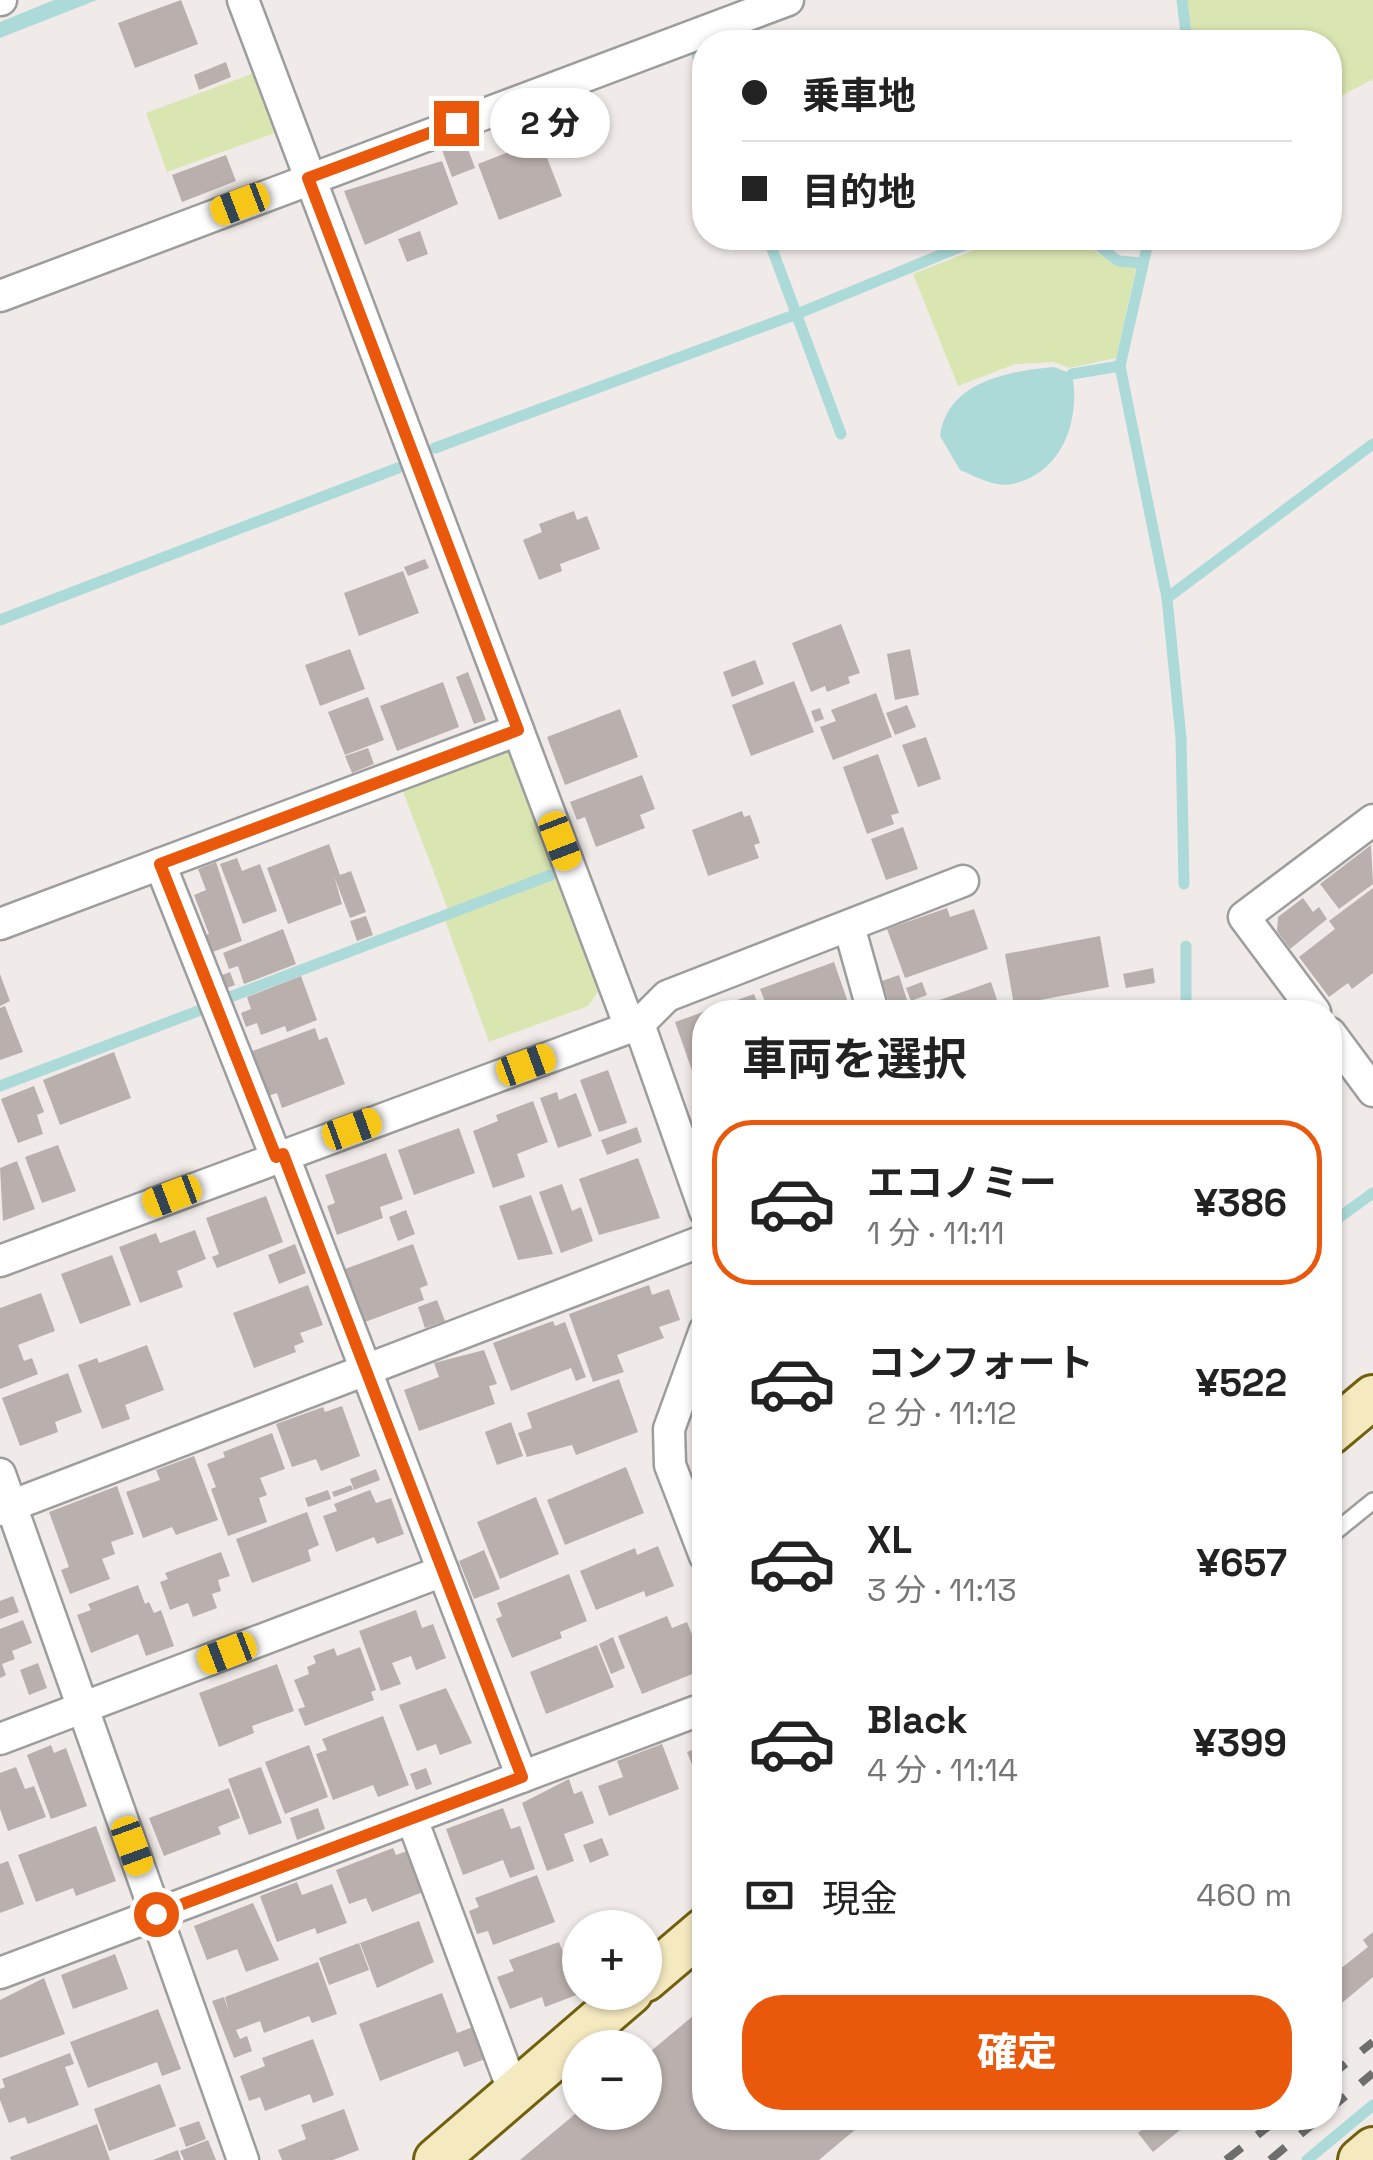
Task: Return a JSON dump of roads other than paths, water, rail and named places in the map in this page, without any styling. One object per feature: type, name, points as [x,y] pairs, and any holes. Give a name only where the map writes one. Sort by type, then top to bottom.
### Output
[{"type":"street","points":[[243,0],[518,730],[692,1176]]},
{"type":"street","points":[[707,30],[788,0]]},
{"type":"street","points":[[0,296],[692,36]]},
{"type":"street","points":[[0,924],[518,730]]},
{"type":"street","points":[[1306,1000],[1244,917],[1373,820]]},
{"type":"street","points":[[160,864],[366,1370],[522,1777]]},
{"type":"street","points":[[0,1261],[634,1025],[668,996],[963,881]]},
{"type":"street","points":[[848,926],[870,1000]]},
{"type":"street","points":[[1342,1049],[1373,1091]]},
{"type":"street","points":[[6,1507],[692,1245]]},
{"type":"street","points":[[692,1366],[669,1429],[670,1465],[692,1522]]},
{"type":"street","points":[[1342,1423],[1373,1397]]},
{"type":"street","points":[[0,1474],[6,1507],[83,1708],[243,2160]]},
{"type":"street","points":[[0,1739],[443,1571]]},
{"type":"street","points":[[0,1973],[692,1713]]},
{"type":"street","points":[[412,1819],[514,2093]]},
{"type":"street","points":[[662,1966],[692,1940]]},
{"type":"street","points":[[436,2160],[610,2010]]},
{"type":"street","points":[[1360,2160],[1373,2149]]},
{"type":"lane","points":[[1342,1526],[1373,1501]]},
{"type":"water","points":[[54,0],[97,0],[0,38],[0,22]]},
{"type":"water","points":[[1054,367],[1072,374],[1074,391],[1070,426],[1056,456],[1030,478],[1006,485],[960,470],[940,436],[954,403],[967,391],[1000,376]]},
{"type":"waterway","points":[[1182,0],[1186,30]]},
{"type":"waterway","points":[[772,250],[841,434]]},
{"type":"waterway","points":[[435,448],[797,314],[953,250]]},
{"type":"waterway","points":[[1104,250],[1118,261],[1142,263]]},
{"type":"waterway","points":[[1146,250],[1120,366],[1167,598],[1181,738],[1184,884]]},
{"type":"waterway","points":[[1072,374],[1120,366]]},
{"type":"waterway","points":[[1167,598],[1373,444]]},
{"type":"waterway","points":[[0,620],[398,468]]},
{"type":"waterway","points":[[225,999],[551,875]]},
{"type":"waterway","points":[[1186,946],[1186,1000]]},
{"type":"waterway","points":[[0,1086],[206,1008]]},
{"type":"waterway","points":[[1342,1215],[1373,1193]]},
{"type":"waterway","points":[[1307,2160],[1373,2105]]},
{"type":"railway","points":[[1342,2067],[1373,2042]]},
{"type":"railway","points":[[1342,2099],[1373,2073]]},
{"type":"railway","points":[[1226,2160],[1264,2130]]},
{"type":"railway","points":[[1270,2160],[1306,2130]]}]
